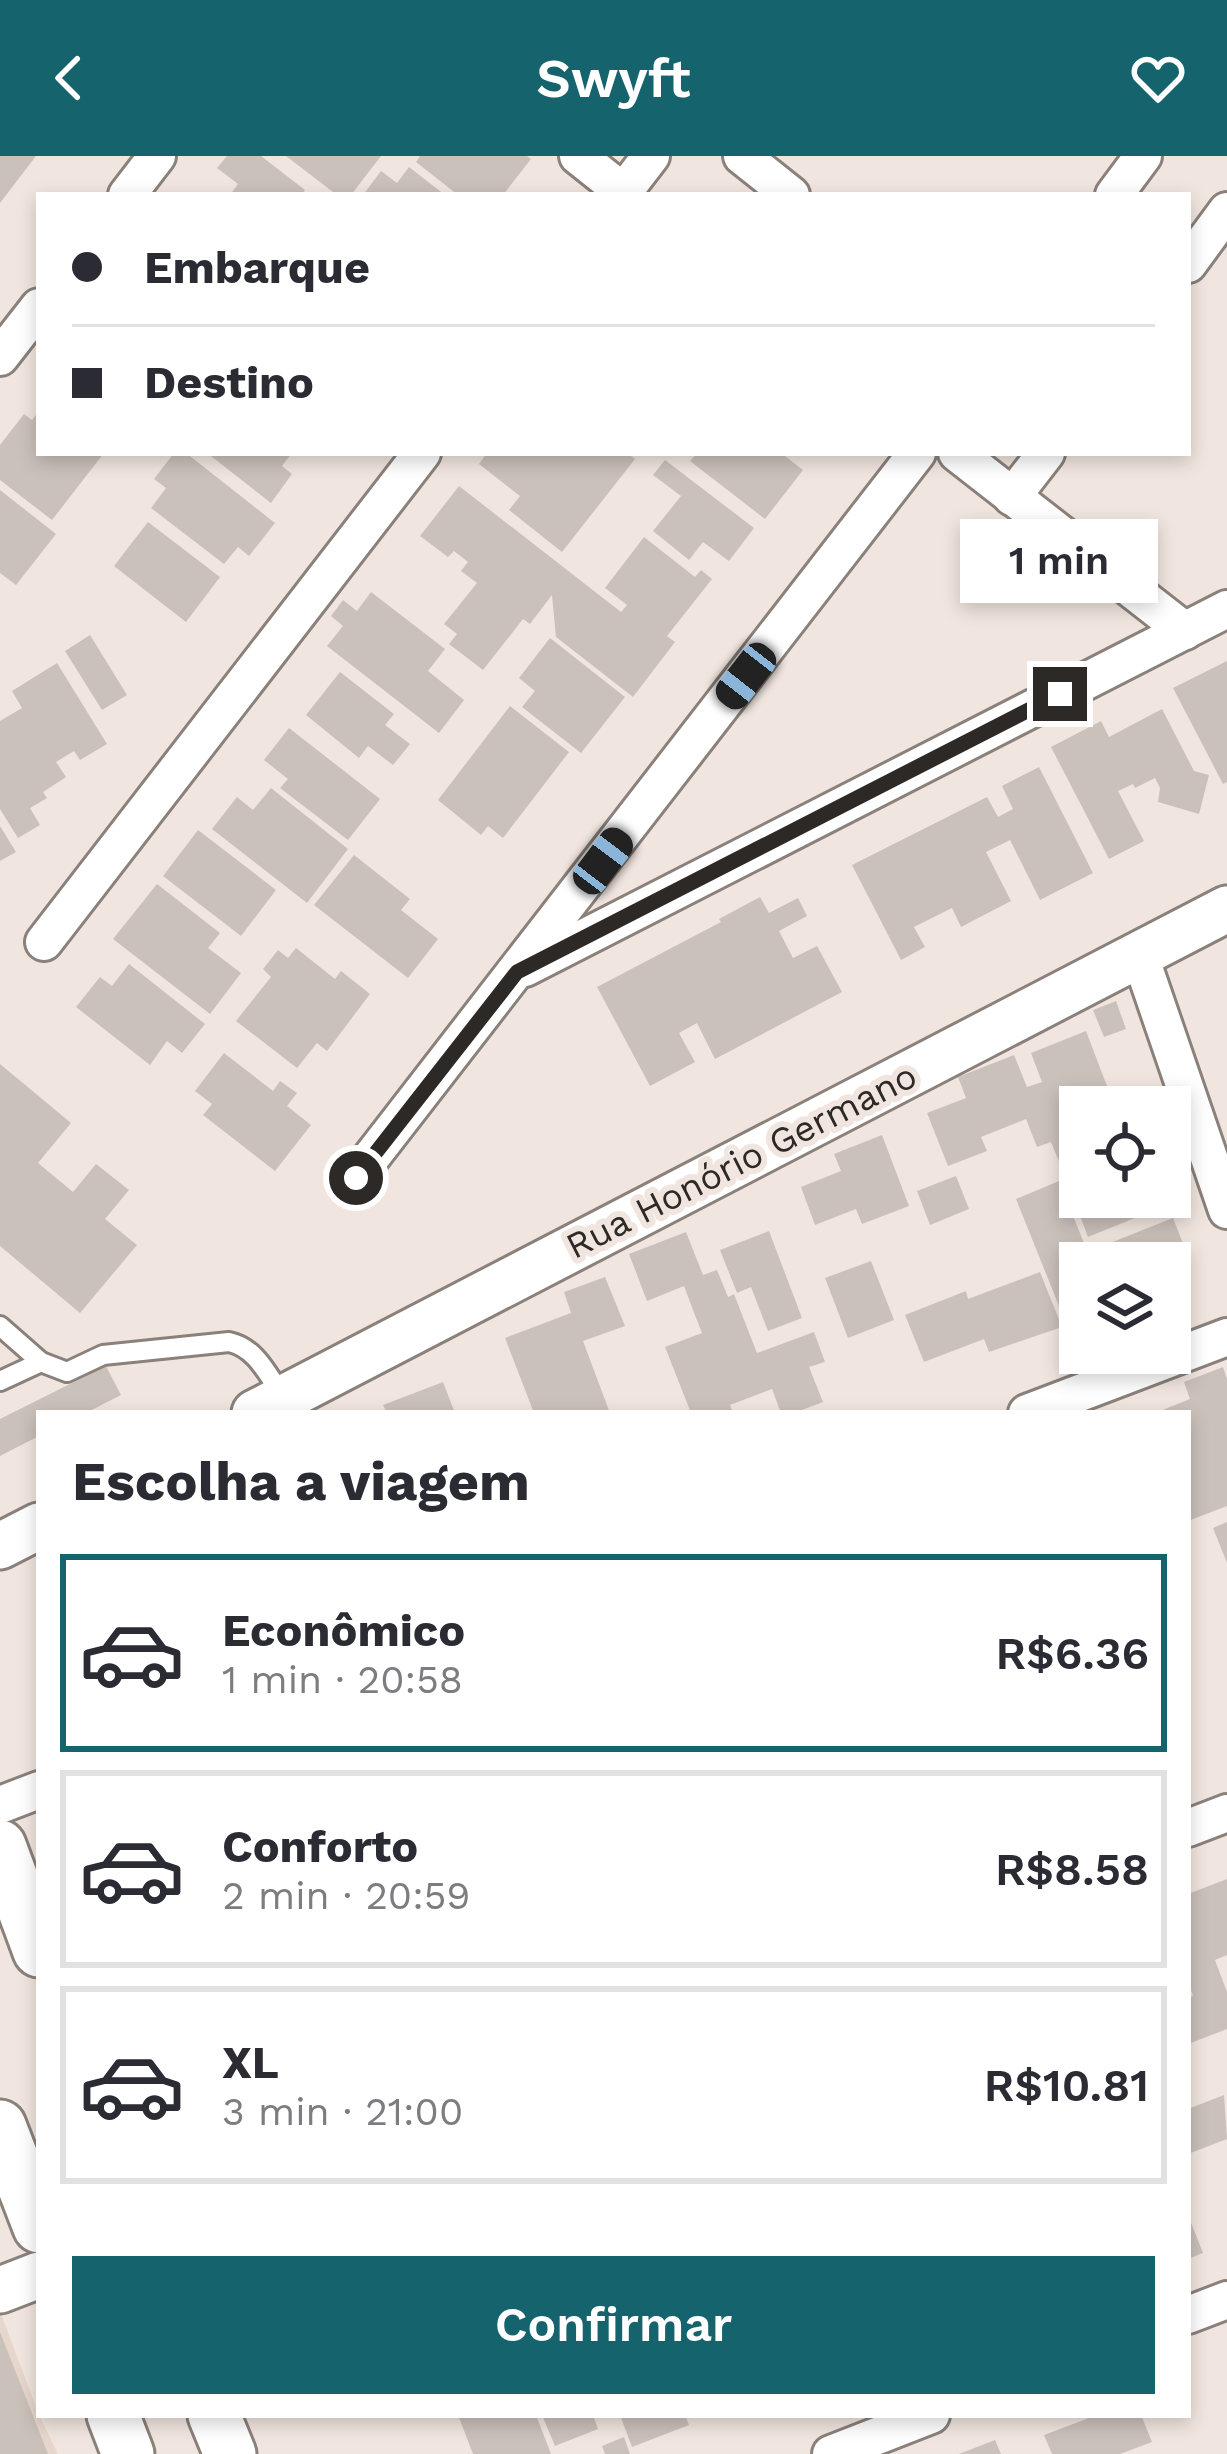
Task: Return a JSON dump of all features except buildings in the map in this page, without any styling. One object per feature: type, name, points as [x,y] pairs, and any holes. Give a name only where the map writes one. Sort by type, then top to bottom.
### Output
[{"type":"main road","points":[[0,1846],[36,1943]]},
{"type":"main road","points":[[0,2126],[36,2219]]},
{"type":"main road","points":[[114,2418],[128,2454]]},
{"type":"main road","points":[[215,2418],[230,2454]]},
{"type":"street","points":[[129,192],[157,156]]},
{"type":"street","points":[[578,156],[622,192]]},
{"type":"street","points":[[625,192],[651,156]]},
{"type":"street","points":[[742,156],[787,192]]},
{"type":"street","points":[[1116,192],[1143,156]]},
{"type":"street","points":[[1191,260],[1227,212]]},
{"type":"street","points":[[0,357],[36,311]]},
{"type":"street","points":[[44,942],[420,456]]},
{"type":"street","points":[[356,1178],[914,456]]},
{"type":"street","points":[[961,456],[1185,631]]},
{"type":"street","points":[[1012,497],[1044,456]]},
{"type":"street","points":[[517,972],[1227,609]]},
{"type":"street","name":"Rua Honório Germano","points":[[270,1406],[1227,909]]},
{"type":"street","points":[[1139,953],[1227,1210]]},
{"type":"street","points":[[1035,1410],[1227,1337]]},
{"type":"street","points":[[0,1546],[36,1528]]},
{"type":"street","points":[[0,1805],[36,1791]]},
{"type":"street","points":[[1191,1827],[1227,1813]]},
{"type":"street","points":[[0,2290],[36,2276]]},
{"type":"street","points":[[1191,2314],[1227,2300]]},
{"type":"street","points":[[831,2454],[923,2418]]},
{"type":"lane","points":[[0,1326],[41,1362],[67,1372],[103,1355],[229,1342],[251,1350],[270,1406]]},
{"type":"lane","points":[[0,1381],[41,1362]]},
{"type":"shaded area","points":[[0,2311],[36,2418],[40,2418],[58,2454],[0,2454]]},
{"type":"route","points":[[356,1178],[517,972],[1060,694]]}]
